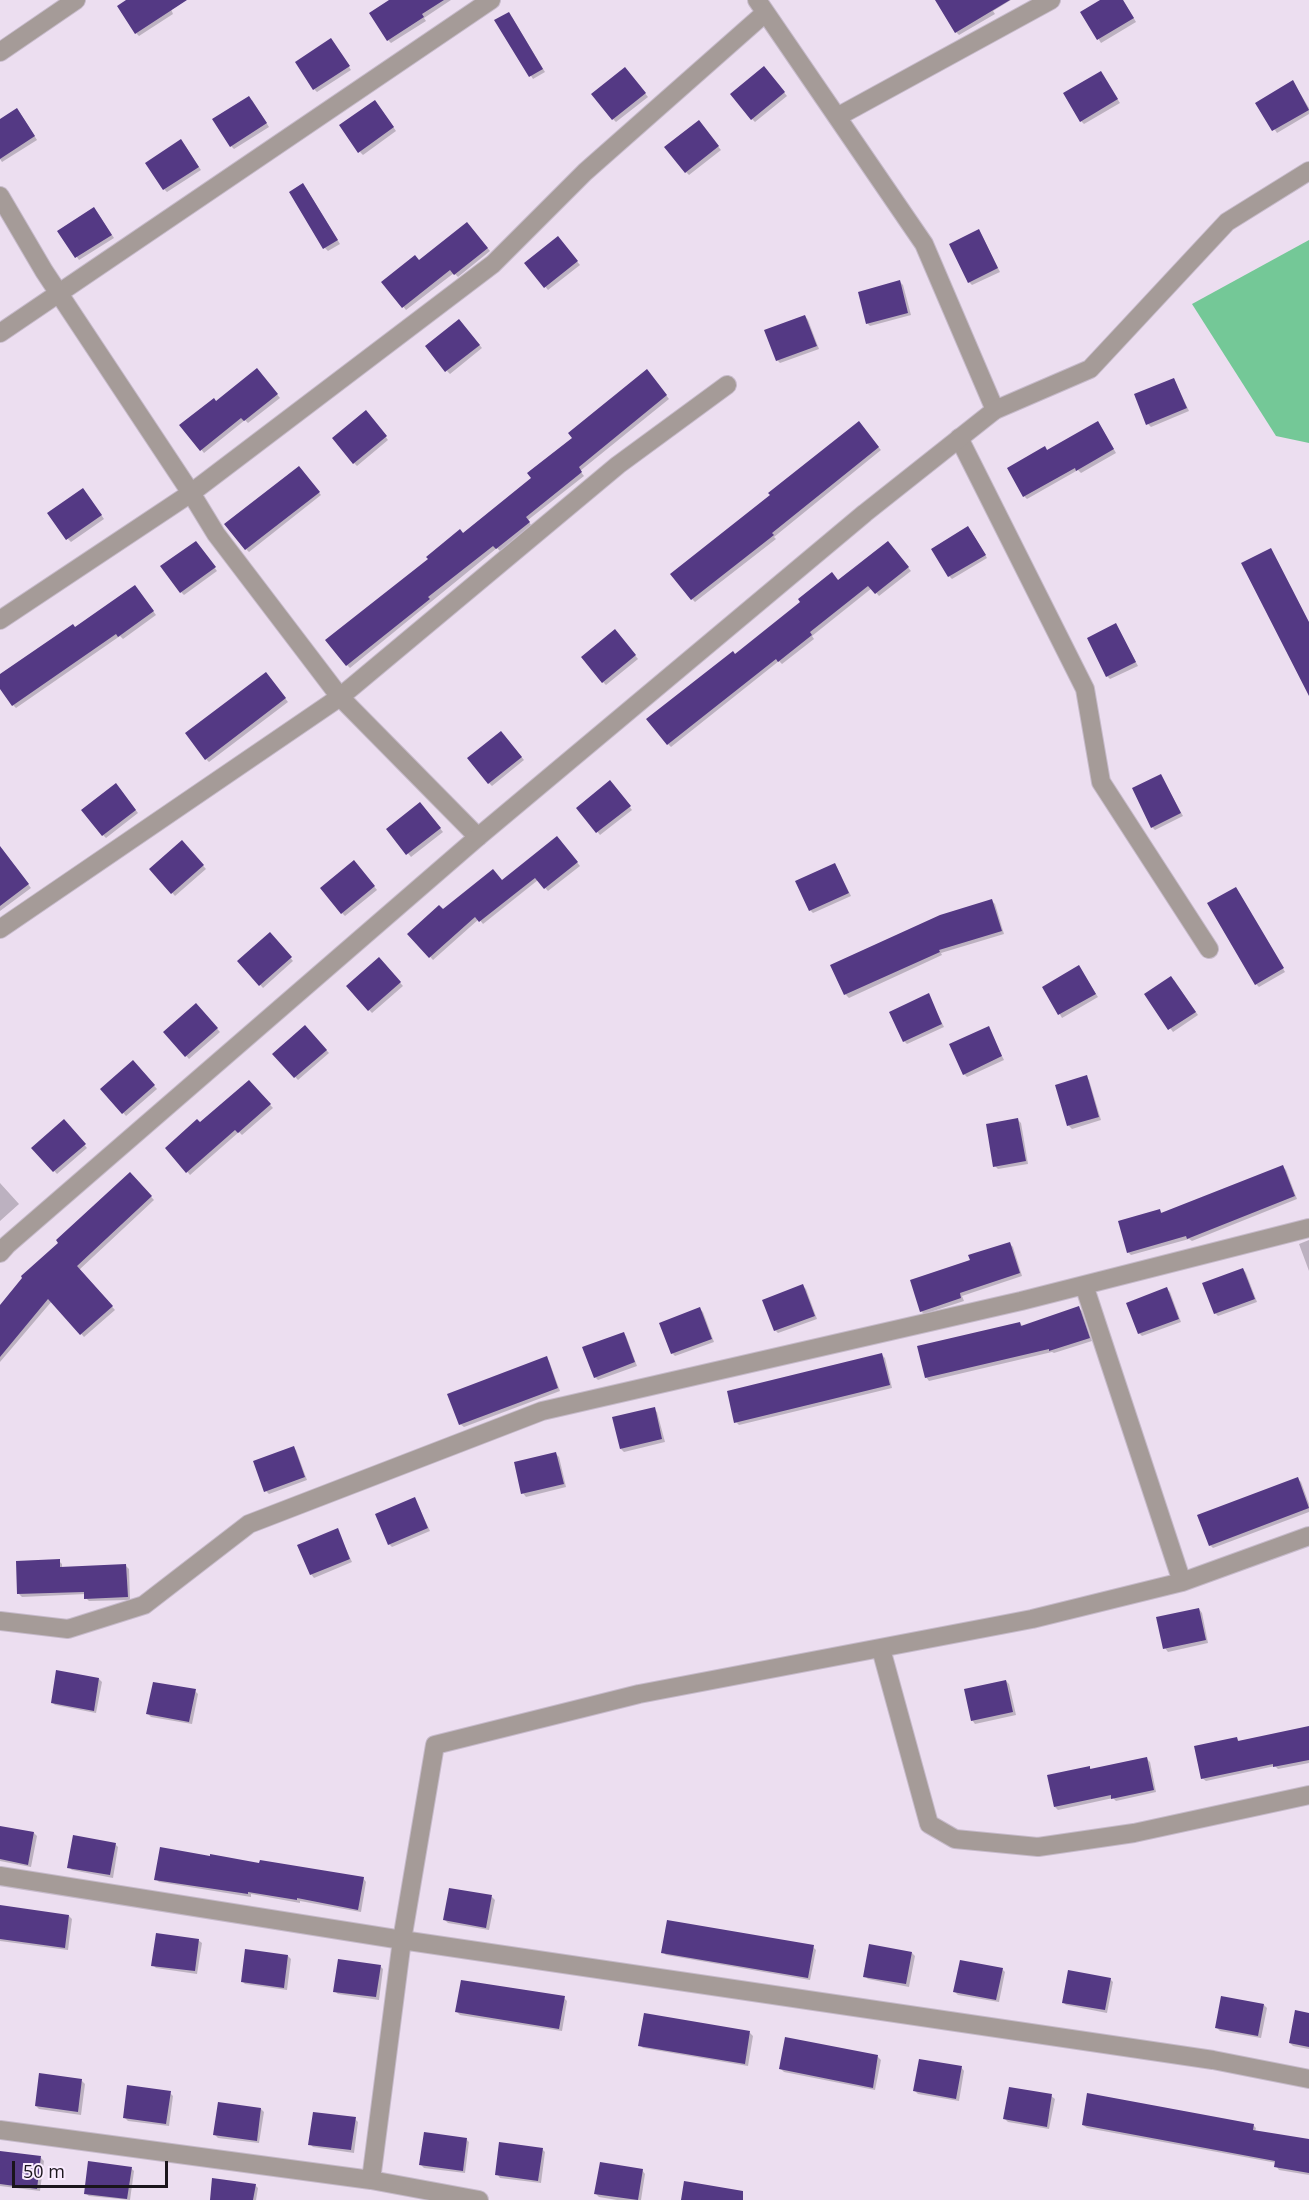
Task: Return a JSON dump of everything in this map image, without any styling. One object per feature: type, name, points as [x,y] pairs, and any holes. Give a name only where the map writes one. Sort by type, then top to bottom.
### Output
[{"type":"street","points":[[0,52],[76,0]]},
{"type":"street","points":[[0,333],[491,0]]},
{"type":"street","points":[[837,117],[1052,0]]},
{"type":"street","points":[[0,620],[191,493],[494,264],[585,172],[761,7],[924,244],[995,410]]},
{"type":"street","points":[[0,1253],[478,837],[865,513],[995,410],[1090,369],[1227,222],[1309,171]]},
{"type":"street","points":[[0,196],[59,293],[216,534],[340,697],[478,837]]},
{"type":"street","points":[[0,929],[340,697],[618,465],[727,385]]},
{"type":"street","points":[[959,438],[1085,689],[1101,782],[1209,949]]},
{"type":"street","points":[[0,1620],[68,1629],[144,1605],[249,1524],[542,1411],[1084,1285],[1309,1228]]},
{"type":"street","points":[[1084,1285],[1182,1582]]},
{"type":"street","points":[[371,2180],[402,1940],[435,1745],[639,1694],[1032,1618],[1182,1582],[1309,1536]]},
{"type":"street","points":[[881,1649],[929,1824],[955,1839],[1038,1847],[1134,1833],[1309,1795]]},
{"type":"street","points":[[0,1876],[402,1940],[1201,2058],[1309,2079]]},
{"type":"street","points":[[0,2130],[371,2180],[479,2200]]},
{"type":"green space","points":[[1309,240],[1309,443],[1276,436],[1192,304]]},
{"type":"building","points":[[126,0],[187,0],[135,34],[117,6]]},
{"type":"building","points":[[389,0],[444,0],[422,14],[424,17],[387,41],[369,13]]},
{"type":"building","points":[[935,0],[1010,0],[955,33]]},
{"type":"building","points":[[1100,0],[1123,0],[1134,18],[1097,40],[1080,12]]},
{"type":"building","points":[[509,12],[543,69],[529,77],[494,20]]},
{"type":"building","points":[[331,38],[350,66],[313,90],[295,62]]},
{"type":"building","points":[[764,66],[785,92],[751,120],[730,94]]},
{"type":"building","points":[[625,67],[646,93],[612,120],[591,94]]},
{"type":"building","points":[[1101,71],[1118,99],[1080,122],[1063,93]]},
{"type":"building","points":[[1293,80],[1309,110],[1272,131],[1255,103]]},
{"type":"building","points":[[249,96],[267,123],[230,147],[212,119]]},
{"type":"building","points":[[375,100],[394,127],[358,153],[339,125]]},
{"type":"building","points":[[17,108],[35,136],[0,159],[0,119]]},
{"type":"building","points":[[699,120],[719,146],[685,173],[664,147]]},
{"type":"building","points":[[181,139],[199,167],[163,190],[145,163]]},
{"type":"building","points":[[303,183],[338,240],[323,249],[289,192]]},
{"type":"building","points":[[94,207],[112,235],[75,258],[57,231]]},
{"type":"building","points":[[467,222],[488,248],[454,275],[450,270],[402,308],[381,282],[415,255],[419,260]]},
{"type":"building","points":[[979,229],[998,268],[968,283],[949,244]]},
{"type":"building","points":[[558,236],[578,261],[544,288],[524,263]]},
{"type":"building","points":[[900,280],[908,313],[866,324],[858,292]]},
{"type":"building","points":[[805,315],[817,346],[776,361],[764,330]]},
{"type":"building","points":[[459,319],[480,345],[445,372],[425,346]]},
{"type":"building","points":[[257,368],[278,394],[244,421],[241,418],[200,451],[179,425],[214,398],[216,401]]},
{"type":"building","points":[[647,369],[667,395],[579,467],[582,472],[526,517],[530,522],[496,549],[493,546],[346,666],[325,640],[428,559],[426,557],[460,529],[463,533],[531,478],[527,473],[572,438],[568,433]]},
{"type":"building","points":[[1174,378],[1187,408],[1146,425],[1134,394]]},
{"type":"building","points":[[366,410],[387,436],[353,464],[332,438]]},
{"type":"building","points":[[859,421],[879,447],[772,533],[774,535],[691,600],[670,574]]},
{"type":"building","points":[[1098,421],[1114,449],[1023,497],[1007,468],[1045,446],[1047,450]]},
{"type":"building","points":[[299,466],[320,492],[245,550],[224,524]]},
{"type":"building","points":[[83,488],[102,515],[66,540],[47,513]]},
{"type":"building","points":[[968,526],[986,555],[948,577],[931,549]]},
{"type":"building","points":[[196,541],[216,567],[180,593],[160,566]]},
{"type":"building","points":[[888,541],[909,567],[875,594],[868,586],[810,632],[812,635],[778,662],[776,659],[667,745],[646,719],[733,651],[735,654],[800,602],[798,599],[832,572],[838,580]]},
{"type":"building","points":[[1271,548],[1309,622],[1309,696],[1241,563]]},
{"type":"building","points":[[135,585],[154,611],[118,637],[116,634],[12,706],[0,689],[0,674],[73,624],[75,627]]},
{"type":"building","points":[[1116,623],[1136,662],[1106,677],[1087,638]]},
{"type":"building","points":[[615,629],[636,655],[602,683],[581,657]]},
{"type":"building","points":[[266,672],[286,698],[205,760],[185,733]]},
{"type":"building","points":[[501,731],[522,757],[488,784],[467,758]]},
{"type":"building","points":[[1161,774],[1181,813],[1151,828],[1132,788]]},
{"type":"building","points":[[610,780],[631,806],[596,833],[576,808]]},
{"type":"building","points":[[116,783],[136,810],[102,836],[81,810]]},
{"type":"building","points":[[420,802],[441,828],[406,855],[386,829]]},
{"type":"building","points":[[557,836],[578,862],[544,889],[535,878],[479,922],[475,917],[429,958],[407,934],[439,905],[443,909],[493,869],[502,880]]},
{"type":"building","points":[[182,840],[204,865],[171,894],[149,869]]},
{"type":"building","points":[[0,846],[29,884],[0,906]]},
{"type":"building","points":[[354,860],[375,886],[341,914],[320,888]]},
{"type":"building","points":[[835,863],[849,893],[809,911],[795,881]]},
{"type":"building","points":[[1236,887],[1284,968],[1255,985],[1207,903]]},
{"type":"building","points":[[992,899],[1002,931],[939,950],[940,952],[844,995],[830,965],[940,915]]},
{"type":"building","points":[[270,932],[292,957],[259,986],[237,961]]},
{"type":"building","points":[[379,957],[401,982],[368,1011],[346,986]]},
{"type":"building","points":[[1079,965],[1096,994],[1058,1015],[1042,987]]},
{"type":"building","points":[[1171,976],[1196,1012],[1168,1030],[1144,994]]},
{"type":"building","points":[[929,993],[942,1024],[903,1042],[889,1012]]},
{"type":"building","points":[[196,1003],[218,1028],[185,1057],[163,1032]]},
{"type":"building","points":[[305,1025],[327,1050],[294,1078],[272,1054]]},
{"type":"building","points":[[989,1026],[1002,1056],[963,1075],[949,1044]]},
{"type":"building","points":[[133,1060],[155,1085],[122,1114],[100,1089]]},
{"type":"building","points":[[1087,1075],[1099,1117],[1067,1126],[1055,1085]]},
{"type":"building","points":[[249,1080],[271,1104],[238,1133],[235,1130],[186,1173],[165,1148],[197,1119],[200,1122]]},
{"type":"building","points":[[1018,1118],[1026,1161],[993,1167],[986,1124]]},
{"type":"building","points":[[64,1119],[86,1144],[53,1172],[31,1148]]},
{"type":"building","points":[[1283,1165],[1295,1196],[1187,1239],[1186,1236],[1127,1253],[1118,1221],[1160,1209],[1161,1213]]},
{"type":"building","points":[[130,1172],[152,1196],[77,1266],[113,1306],[80,1335],[48,1299],[0,1357],[0,1305],[22,1278],[21,1276],[58,1243],[56,1240]]},
{"type":"building","points":[[1010,1242],[1020,1273],[960,1293],[961,1298],[920,1312],[910,1280],[970,1260],[968,1255]]},
{"type":"building","points":[[1243,1268],[1255,1299],[1214,1314],[1202,1283]]},
{"type":"building","points":[[803,1284],[815,1316],[774,1331],[762,1300]]},
{"type":"building","points":[[1167,1287],[1179,1319],[1138,1334],[1126,1303]]},
{"type":"building","points":[[1079,1306],[1090,1338],[1049,1351],[1049,1349],[925,1378],[917,1346],[1020,1322],[1021,1326]]},
{"type":"building","points":[[700,1307],[712,1339],[671,1354],[659,1323]]},
{"type":"building","points":[[624,1332],[635,1362],[594,1378],[582,1347]]},
{"type":"building","points":[[882,1353],[890,1385],[734,1423],[727,1391]]},
{"type":"building","points":[[547,1356],[558,1388],[459,1425],[447,1394]]},
{"type":"building","points":[[655,1407],[662,1439],[620,1449],[612,1417]]},
{"type":"building","points":[[294,1446],[305,1477],[264,1492],[253,1461]]},
{"type":"building","points":[[556,1452],[564,1484],[521,1494],[514,1462]]},
{"type":"building","points":[[1298,1477],[1309,1508],[1209,1546],[1197,1515]]},
{"type":"building","points":[[415,1497],[428,1528],[388,1545],[375,1514]]},
{"type":"building","points":[[338,1528],[350,1559],[310,1575],[297,1545]]},
{"type":"building","points":[[60,1559],[60,1567],[126,1564],[128,1597],[84,1599],[84,1592],[17,1594],[16,1561]]},
{"type":"building","points":[[1199,1608],[1206,1640],[1163,1649],[1156,1617]]},
{"type":"building","points":[[56,1670],[99,1678],[94,1711],[51,1703]]},
{"type":"building","points":[[1006,1680],[1013,1712],[971,1721],[964,1689]]},
{"type":"building","points":[[153,1682],[196,1689],[189,1722],[146,1714]]},
{"type":"building","points":[[1309,1726],[1309,1760],[1273,1767],[1273,1764],[1201,1779],[1194,1746],[1237,1737],[1238,1741]]},
{"type":"building","points":[[1147,1757],[1154,1790],[1111,1799],[1111,1795],[1054,1807],[1047,1775]]},
{"type":"building","points":[[0,1826],[34,1832],[28,1865],[0,1859]]},
{"type":"building","points":[[73,1835],[116,1843],[110,1875],[67,1868]]},
{"type":"building","points":[[160,1847],[364,1877],[358,1910],[297,1898],[297,1900],[248,1892],[248,1894],[154,1880]]},
{"type":"building","points":[[449,1888],[492,1895],[486,1928],[443,1920]]},
{"type":"building","points":[[0,1905],[69,1915],[65,1948],[0,1939]]},
{"type":"building","points":[[667,1920],[814,1945],[808,1978],[661,1953]]},
{"type":"building","points":[[156,1933],[199,1939],[195,1971],[151,1966]]},
{"type":"building","points":[[869,1944],[912,1952],[906,1984],[863,1977]]},
{"type":"building","points":[[245,1949],[288,1955],[284,1988],[241,1982]]},
{"type":"building","points":[[338,1959],[381,1965],[376,1997],[333,1992]]},
{"type":"building","points":[[960,1960],[1003,1968],[996,2000],[953,1992]]},
{"type":"building","points":[[1068,1970],[1111,1978],[1105,2010],[1062,2003]]},
{"type":"building","points":[[461,1980],[565,1996],[559,2029],[455,2012]]},
{"type":"building","points":[[1221,1996],[1264,2004],[1258,2036],[1215,2028]]},
{"type":"building","points":[[1295,2010],[1309,2013],[1309,2047],[1289,2043]]},
{"type":"building","points":[[644,2013],[750,2031],[745,2064],[638,2046]]},
{"type":"building","points":[[785,2037],[878,2055],[873,2088],[779,2069]]},
{"type":"building","points":[[919,2059],[962,2066],[956,2099],[913,2091]]},
{"type":"building","points":[[39,2073],[82,2079],[78,2112],[35,2106]]},
{"type":"building","points":[[127,2085],[171,2091],[166,2124],[123,2118]]},
{"type":"building","points":[[1009,2087],[1052,2094],[1047,2127],[1003,2119]]},
{"type":"building","points":[[1087,2093],[1254,2124],[1253,2130],[1309,2139],[1309,2173],[1274,2167],[1275,2161],[1082,2125]]},
{"type":"building","points":[[218,2102],[261,2108],[257,2141],[213,2135]]},
{"type":"building","points":[[313,2112],[356,2117],[351,2150],[308,2145]]},
{"type":"building","points":[[424,2132],[467,2138],[463,2171],[419,2165]]},
{"type":"building","points":[[499,2142],[543,2148],[538,2181],[495,2175]]},
{"type":"building","points":[[0,2151],[41,2156],[37,2189],[0,2184]]},
{"type":"building","points":[[88,2161],[132,2167],[127,2199],[84,2194]]},
{"type":"building","points":[[600,2162],[643,2169],[638,2200],[594,2194]]},
{"type":"building","points":[[212,2178],[256,2184],[253,2200],[210,2200]]},
{"type":"building","points":[[684,2181],[743,2191],[743,2200],[681,2200]]}]
